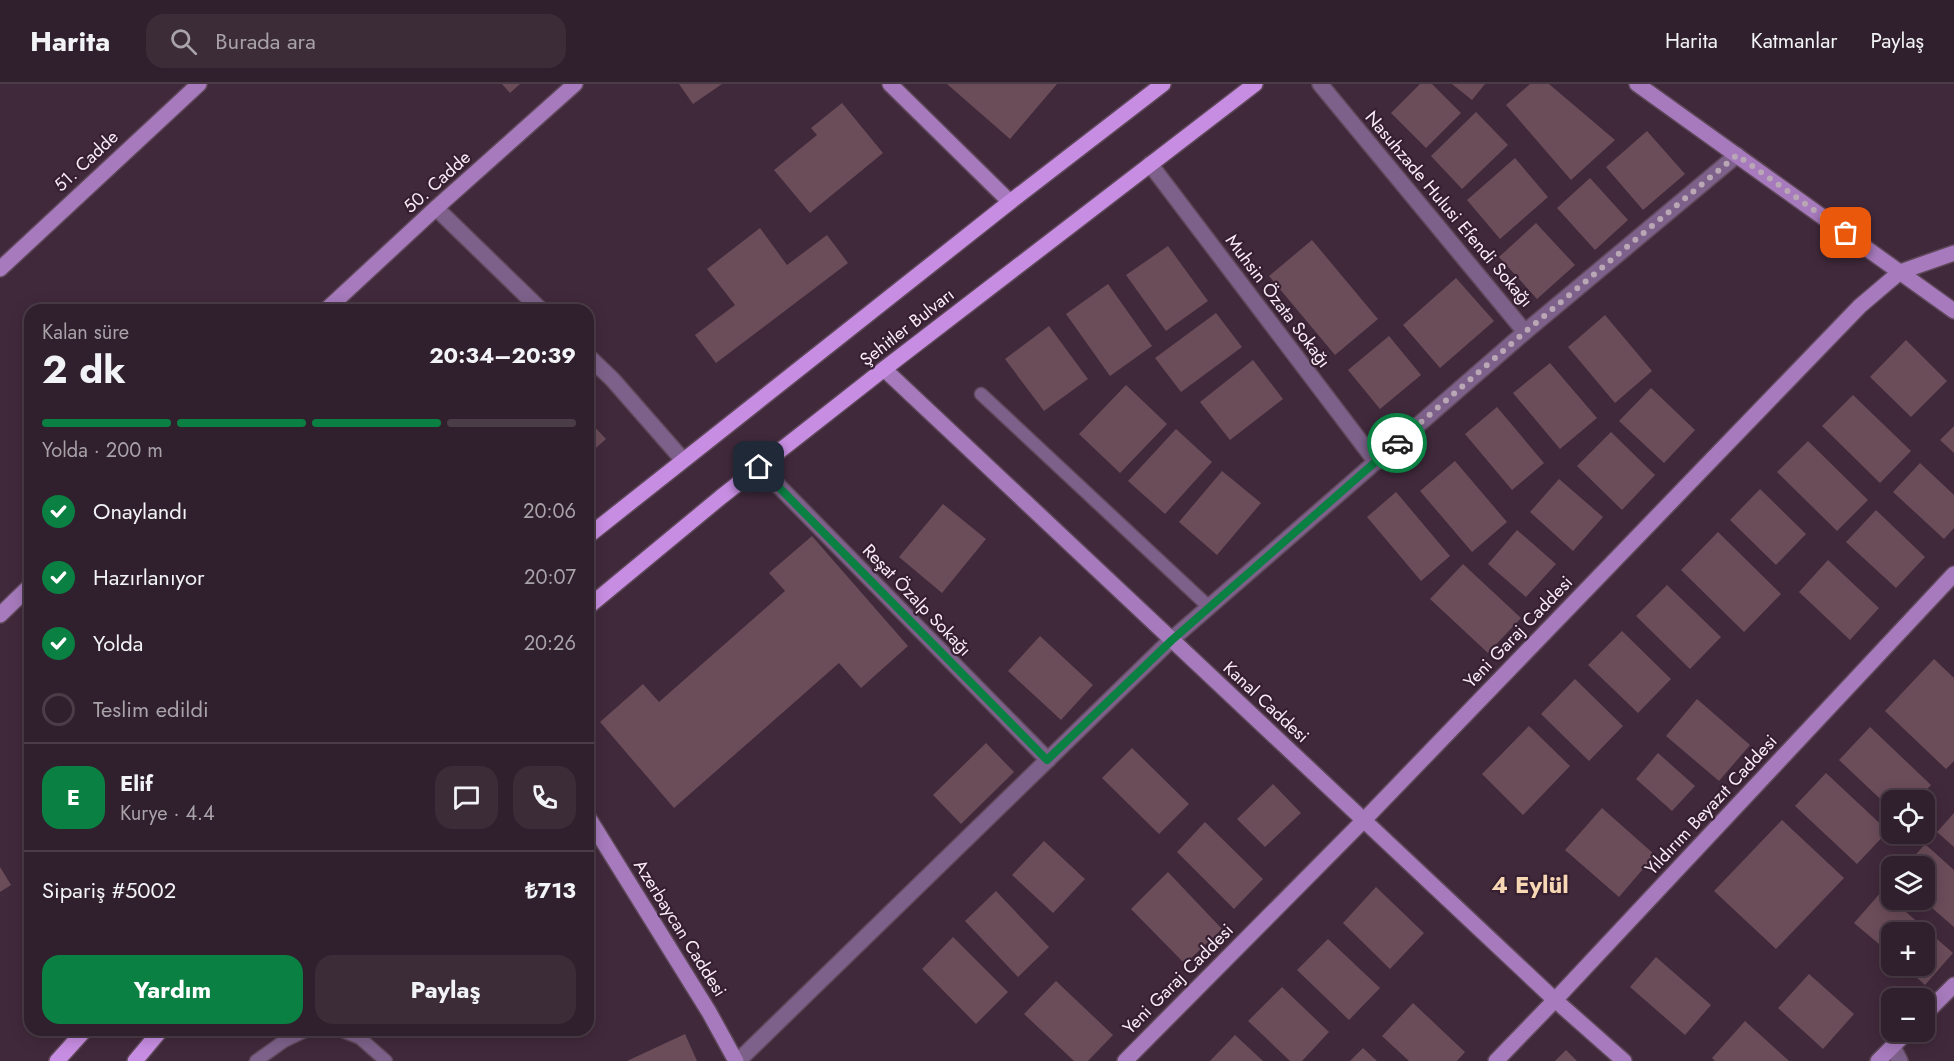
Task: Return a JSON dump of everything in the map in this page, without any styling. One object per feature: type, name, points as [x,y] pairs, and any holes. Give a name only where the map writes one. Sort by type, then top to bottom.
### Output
[{"type":"main road","name":"Şehitler Bulvarı","points":[[594,531],[1163,84]]},
{"type":"main road","name":"Şehitler Bulvarı","points":[[594,602],[759,467],[884,369],[1256,84]]},
{"type":"main road","points":[[57,1061],[80,1036]]},
{"type":"main road","points":[[135,1061],[156,1036]]},
{"type":"street","name":"51. Cadde","points":[[0,268],[199,84]]},
{"type":"street","name":"50. Cadde","points":[[332,304],[575,84]]},
{"type":"street","points":[[890,84],[1010,202]]},
{"type":"street","name":"Nasuhzade Hulusi Efendi Sokağı","points":[[1320,84],[1525,332]]},
{"type":"street","points":[[1637,84],[1954,311]]},
{"type":"street","points":[[737,1061],[1172,640],[1525,332],[1737,155]]},
{"type":"street","name":"Muhsin Özata Sokağı","points":[[1150,164],[1376,462]]},
{"type":"street","points":[[436,208],[535,304]]},
{"type":"street","name":"Yeni Garaj Caddesi","points":[[1125,1061],[1364,820],[1860,306],[1900,272],[1954,253]]},
{"type":"street","points":[[594,362],[613,380],[683,460]]},
{"type":"street","name":"Kanal Caddesi","points":[[884,369],[1555,1000],[1624,1061]]},
{"type":"street","name":"Reşat Özalp Sokağı","points":[[759,467],[1047,760]]},
{"type":"street","name":"Yıldırım Beyazıt Caddesi","points":[[1496,1061],[1954,574]]},
{"type":"street","points":[[0,615],[24,592]]},
{"type":"street","name":"Azerbaycan Caddesi","points":[[594,827],[710,1012],[737,1061]]},
{"type":"street","points":[[1935,1004],[1954,985]]},
{"type":"street","points":[[1878,1061],[1898,1042]]},
{"type":"street","points":[[1893,1047],[1900,1061]]},
{"type":"lane","points":[[981,394],[1209,607]]},
{"type":"lane","points":[[256,1061],[294,1036]]},
{"type":"lane","points":[[355,1036],[386,1061]]},
{"type":"building","points":[[502,84],[520,84],[510,93]]},
{"type":"building","points":[[679,84],[722,84],[693,104]]},
{"type":"building","points":[[947,84],[1057,84],[1010,139]]},
{"type":"building","points":[[1420,84],[1432,84],[1461,113],[1426,148],[1391,113]]},
{"type":"building","points":[[1452,84],[1485,84],[1472,100]]},
{"type":"building","points":[[1530,84],[1549,84],[1615,140],[1571,180],[1506,105]]},
{"type":"building","points":[[842,103],[883,153],[810,213],[774,170],[817,135],[811,128]]},
{"type":"building","points":[[1476,112],[1508,145],[1462,189],[1431,156]]},
{"type":"building","points":[[1647,131],[1685,174],[1643,210],[1606,167]]},
{"type":"building","points":[[1515,158],[1548,197],[1500,239],[1467,200]]},
{"type":"building","points":[[1590,178],[1628,220],[1595,250],[1557,208]]},
{"type":"building","points":[[1536,223],[1575,265],[1537,299],[1499,257]]},
{"type":"building","points":[[760,228],[787,265],[827,235],[848,263],[716,363],[695,335],[735,305],[707,269]]},
{"type":"building","points":[[1312,240],[1378,319],[1335,355],[1269,276]]},
{"type":"building","points":[[1168,246],[1208,301],[1166,331],[1126,275]]},
{"type":"building","points":[[1456,278],[1494,321],[1440,368],[1403,325]]},
{"type":"building","points":[[1108,284],[1152,346],[1110,376],[1066,314]]},
{"type":"building","points":[[1216,313],[1242,347],[1181,392],[1155,358]]},
{"type":"building","points":[[1605,315],[1652,371],[1615,403],[1568,347]]},
{"type":"building","points":[[1049,326],[1088,379],[1044,411],[1005,359]]},
{"type":"building","points":[[1389,336],[1421,375],[1380,409],[1348,370]]},
{"type":"building","points":[[1906,340],[1947,381],[1911,417],[1870,377]]},
{"type":"building","points":[[1253,360],[1283,399],[1230,440],[1200,402]]},
{"type":"building","points":[[1550,363],[1597,418],[1560,449],[1513,393]]},
{"type":"building","points":[[1126,385],[1167,424],[1120,473],[1079,434]]},
{"type":"building","points":[[1651,388],[1695,430],[1664,463],[1619,421]]},
{"type":"building","points":[[1853,395],[1911,451],[1880,483],[1822,426]]},
{"type":"building","points":[[1497,407],[1544,463],[1512,490],[1465,434]]},
{"type":"building","points":[[594,426],[606,439],[594,450]]},
{"type":"building","points":[[1954,426],[1954,453],[1940,440]]},
{"type":"building","points":[[1176,429],[1212,462],[1165,514],[1128,481]]},
{"type":"building","points":[[1611,432],[1655,475],[1622,510],[1577,466]]},
{"type":"building","points":[[1808,441],[1868,500],[1837,531],[1777,472]]},
{"type":"building","points":[[1455,461],[1507,522],[1472,552],[1420,491]]},
{"type":"building","points":[[1920,463],[1954,495],[1954,528],[1944,539],[1893,492]]},
{"type":"building","points":[[1222,471],[1261,503],[1217,555],[1179,522]]},
{"type":"building","points":[[1559,479],[1603,517],[1573,551],[1530,512]]},
{"type":"building","points":[[1760,489],[1806,534],[1776,565],[1730,520]]},
{"type":"building","points":[[1396,492],[1450,556],[1421,581],[1367,517]]},
{"type":"building","points":[[943,504],[986,539],[942,593],[899,557]]},
{"type":"building","points":[[1876,510],[1925,557],[1896,588],[1846,542]]},
{"type":"building","points":[[1517,530],[1556,564],[1526,597],[1488,564]]},
{"type":"building","points":[[1718,532],[1781,594],[1744,632],[1681,570]]},
{"type":"building","points":[[812,536],[908,646],[861,688],[839,663],[674,808],[600,722],[643,684],[659,702],[785,591],[769,573]]},
{"type":"building","points":[[1828,560],[1879,608],[1850,640],[1799,592]]},
{"type":"building","points":[[1463,564],[1521,618],[1488,653],[1430,599]]},
{"type":"building","points":[[1667,585],[1721,637],[1690,669],[1636,616]]},
{"type":"building","points":[[1622,631],[1671,679],[1638,713],[1588,665]]},
{"type":"building","points":[[1040,636],[1093,685],[1061,720],[1008,671]]},
{"type":"building","points":[[1934,659],[1954,678],[1954,761],[1946,769],[1885,711]]},
{"type":"building","points":[[1575,679],[1623,726],[1589,761],[1541,714]]},
{"type":"building","points":[[1697,699],[1750,745],[1719,781],[1666,736]]},
{"type":"building","points":[[1529,726],[1570,766],[1523,815],[1482,774]]},
{"type":"building","points":[[1870,727],[1931,785],[1926,790],[1881,790],[1881,800],[1839,760]]},
{"type":"building","points":[[986,743],[1014,772],[961,824],[933,795]]},
{"type":"building","points":[[1132,748],[1189,804],[1159,834],[1102,778]]},
{"type":"building","points":[[1658,753],[1695,786],[1672,811],[1636,779]]},
{"type":"building","points":[[1826,773],[1881,824],[1881,838],[1857,864],[1795,806]]},
{"type":"building","points":[[1273,784],[1301,813],[1265,847],[1237,819]]},
{"type":"building","points":[[1602,808],[1655,855],[1619,897],[1565,850]]},
{"type":"building","points":[[1954,813],[1954,847],[1937,832]]},
{"type":"building","points":[[1782,820],[1844,878],[1776,949],[1714,891]]},
{"type":"building","points":[[1205,822],[1263,879],[1234,909],[1177,852]]},
{"type":"building","points":[[1044,841],[1085,879],[1053,913],[1012,875]]},
{"type":"building","points":[[1925,844],[1954,870],[1954,927],[1934,910],[1935,856],[1915,856]]},
{"type":"building","points":[[0,867],[11,885],[0,892]]},
{"type":"building","points":[[1168,872],[1222,929],[1185,964],[1131,909]]},
{"type":"building","points":[[1376,887],[1424,933],[1390,969],[1343,923]]},
{"type":"building","points":[[996,891],[1049,947],[1018,977],[965,921]]},
{"type":"building","points":[[1881,892],[1881,910],[1904,910],[1918,922],[1881,922],[1881,946],[1854,923]]},
{"type":"building","points":[[953,937],[1008,992],[976,1024],[922,969]]},
{"type":"building","points":[[1935,937],[1953,953],[1935,974]]},
{"type":"building","points":[[1328,939],[1380,988],[1349,1020],[1297,970]]},
{"type":"building","points":[[1656,957],[1711,1005],[1685,1035],[1630,987]]},
{"type":"building","points":[[1809,974],[1854,1014],[1823,1049],[1778,1008]]},
{"type":"building","points":[[1915,976],[1933,976],[1925,985]]},
{"type":"building","points":[[1056,981],[1113,1035],[1088,1061],[1074,1061],[1024,1014]]},
{"type":"building","points":[[1282,987],[1329,1032],[1302,1061],[1290,1061],[1248,1021]]},
{"type":"building","points":[[1413,1003],[1465,1052],[1457,1061],[1409,1061],[1382,1036]]},
{"type":"building","points":[[1745,1021],[1789,1061],[1715,1061],[1712,1058]]},
{"type":"building","points":[[685,1034],[697,1061],[627,1061]]},
{"type":"building","points":[[1235,1035],[1263,1061],[1210,1061]]},
{"type":"building","points":[[1363,1048],[1377,1061],[1350,1061]]},
{"type":"building","points":[[1566,1050],[1577,1061],[1555,1061]]},
{"type":"way so far","points":[[1397,443],[1525,332],[1737,155],[1846,233]]},
{"type":"district","name":"4 Eylül","points":[[1530,885]]},
{"type":"route","points":[[759,467],[1047,760],[1172,640],[1397,443]]}]
